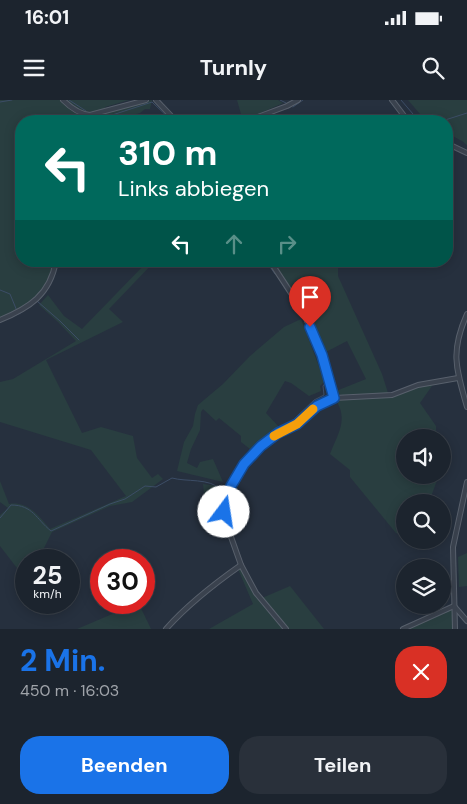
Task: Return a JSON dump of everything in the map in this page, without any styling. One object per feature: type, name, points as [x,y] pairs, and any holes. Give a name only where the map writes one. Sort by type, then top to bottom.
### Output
[{"type":"street","points":[[63,100],[68,106],[83,114],[90,115],[146,100]]},
{"type":"street","points":[[156,100],[170,115]]},
{"type":"street","points":[[263,115],[298,100]]},
{"type":"street","points":[[392,100],[403,115]]},
{"type":"street","points":[[453,146],[467,153]]},
{"type":"street","points":[[0,320],[27,307],[43,292],[52,279],[55,267]]},
{"type":"street","points":[[274,267],[304,313],[322,355],[334,398]]},
{"type":"street","points":[[467,314],[460,329],[456,356],[458,378],[466,396],[467,407]]},
{"type":"street","points":[[286,629],[256,593],[241,566],[225,520],[224,512],[231,486],[244,464],[261,446],[278,433],[297,424],[317,406],[334,398],[392,396],[418,385],[458,378]]},
{"type":"street","points":[[455,629],[453,547],[467,482]]},
{"type":"street","points":[[166,629],[186,608],[216,582],[241,566]]},
{"type":"street","points":[[454,606],[467,621]]},
{"type":"street","points":[[403,629],[454,606]]},
{"type":"green space","points":[[0,100],[60,100],[80,115],[15,115],[15,267],[53,267],[46,284],[35,298],[20,309],[0,319]]},
{"type":"green space","points":[[65,100],[129,100],[105,107],[105,109],[84,112]]},
{"type":"green space","points":[[152,100],[150,109],[145,109],[133,115],[96,115]]},
{"type":"green space","points":[[237,100],[278,100],[283,103],[256,115],[241,115]]},
{"type":"green space","points":[[408,100],[467,100],[467,145],[453,136],[453,115],[421,115]]},
{"type":"green space","points":[[142,267],[149,267],[109,309],[123,322],[46,360],[82,433],[101,427],[133,436],[137,458],[152,478],[158,474],[163,479],[132,502],[110,506],[52,532],[44,549],[15,549],[15,566],[0,546],[0,515],[8,508],[0,502],[0,481],[9,504],[22,505],[32,510],[50,529],[126,496],[91,450],[0,422],[0,382],[13,379],[76,341],[39,305],[48,295],[64,316],[82,329]]},
{"type":"green space","points":[[276,267],[338,267],[338,276],[382,374],[388,393],[347,396],[337,394],[336,391],[366,379],[347,341],[324,353],[305,309]]},
{"type":"green space","points":[[301,319],[323,377],[324,382],[320,386],[321,391],[309,396],[285,381],[266,413],[279,427],[250,449],[241,442],[241,436],[219,418],[216,421],[203,409],[201,412],[200,430],[187,463],[197,468],[200,462],[213,459],[223,482],[177,471],[184,442],[193,426],[198,405],[284,327]]},
{"type":"green space","points":[[434,383],[420,403],[436,426],[436,429],[396,429],[396,484],[436,484],[432,494],[396,494],[396,533],[350,477],[350,470],[330,454],[342,420],[339,406],[335,399],[393,397],[418,386]]},
{"type":"green space","points":[[203,484],[226,487],[221,512],[206,511]]},
{"type":"green space","points":[[467,553],[467,586],[459,587],[458,557]]},
{"type":"green space","points":[[241,568],[254,593],[284,629],[209,629],[253,604],[238,569]]},
{"type":"green space","points":[[290,586],[324,629],[289,629],[262,598]]},
{"type":"green space","points":[[451,609],[453,629],[409,629],[441,614],[451,614]]},
{"type":"green space","points":[[112,614],[144,614],[151,629],[77,629]]},
{"type":"waterway","points":[[0,102],[12,100]]},
{"type":"waterway","points":[[69,100],[86,111]]},
{"type":"waterway","points":[[280,100],[286,103]]},
{"type":"waterway","points":[[293,107],[303,100]]},
{"type":"waterway","points":[[401,100],[414,115]]},
{"type":"waterway","points":[[112,115],[152,102],[166,115]]},
{"type":"waterway","points":[[453,117],[467,113]]},
{"type":"waterway","points":[[270,267],[275,274]]},
{"type":"waterway","points":[[0,290],[10,294],[17,311]]},
{"type":"waterway","points":[[19,314],[37,301],[79,340]]},
{"type":"waterway","points":[[293,420],[314,400],[324,395],[323,386],[326,382],[316,348],[303,317]]},
{"type":"waterway","points":[[282,433],[289,430]]},
{"type":"waterway","points":[[0,518],[11,505],[24,507],[51,531],[125,499],[145,486],[156,487],[172,478],[210,483],[220,489]]},
{"type":"slow traffic","points":[[274,436],[297,424],[313,409]]},
{"type":"route","points":[[224,512],[231,486],[244,464],[261,446],[278,433],[297,424],[324,401],[334,398],[322,355],[310,327]]}]
